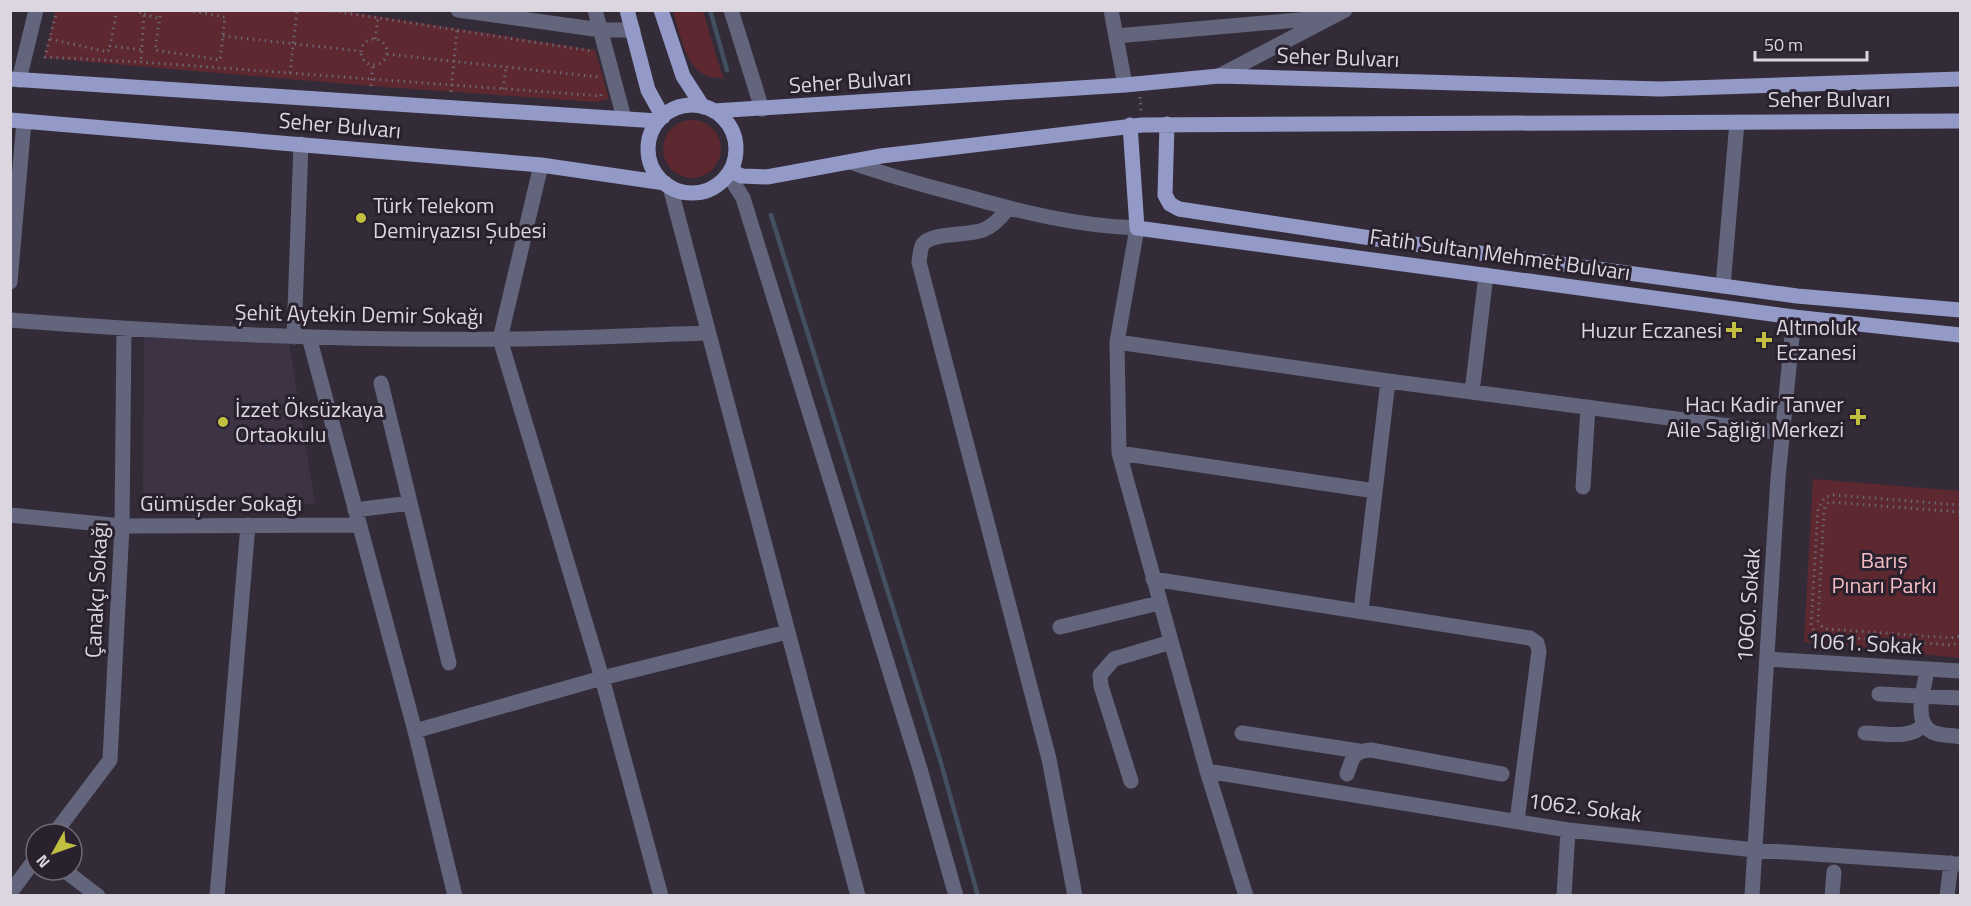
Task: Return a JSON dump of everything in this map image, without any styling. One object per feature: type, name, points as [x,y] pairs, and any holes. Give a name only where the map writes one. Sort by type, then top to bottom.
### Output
[{"type":"main road","points":[[627,10],[648,90],[661,119]]},
{"type":"main road","points":[[661,10],[683,76],[709,109],[724,119],[735,142],[735,154],[729,172],[717,185],[706,191],[693,193],[667,185],[653,168],[649,156],[648,144],[651,132],[661,119],[678,107],[691,105],[709,109]]},
{"type":"main road","name":"Seher Bulvarı","points":[[709,109],[762,109],[1219,76],[1660,89],[1960,79]]},
{"type":"main road","name":"Seher Bulvarı","points":[[15,79],[661,119]]},
{"type":"main road","name":"Seher Bulvarı","points":[[17,120],[541,165],[667,185]]},
{"type":"main road","name":"Seher Bulvarı","points":[[729,172],[742,176],[766,177],[881,156],[1136,125],[1960,121]]},
{"type":"main road","name":"Fatih Sultan Mehmet Bulvarı","points":[[1167,124],[1165,195],[1170,204],[1179,209],[1384,240],[1797,296],[1960,310]]},
{"type":"main road","points":[[1136,125],[1137,228]]},
{"type":"main road","name":"Fatih Sultan Mehmet Bulvarı","points":[[1137,228],[1794,317],[1960,335]]},
{"type":"street","points":[[15,79],[36,10]]},
{"type":"street","points":[[458,10],[601,30],[633,30]]},
{"type":"street","points":[[595,10],[624,118]]},
{"type":"street","points":[[731,10],[762,109]]},
{"type":"street","points":[[1110,10],[1132,84]]},
{"type":"street","points":[[1116,36],[1338,14]]},
{"type":"street","points":[[1219,76],[1338,14]]},
{"type":"street","points":[[10,282],[17,120]]},
{"type":"street","points":[[1723,286],[1737,122]]},
{"type":"street","points":[[301,144],[301,337],[357,518],[415,731],[455,896]]},
{"type":"street","points":[[850,162],[886,175],[1008,208],[1085,225],[1137,228],[1117,342],[1119,453],[1170,642],[1246,896]]},
{"type":"street","points":[[541,165],[500,339],[602,678],[661,896]]},
{"type":"street","points":[[729,172],[743,198],[920,769],[956,896]]},
{"type":"street","points":[[667,185],[858,896]]},
{"type":"street","points":[[1008,208],[1000,220],[985,230],[931,238],[922,245],[919,262],[1049,759],[1075,896]]},
{"type":"street","points":[[1472,392],[1486,275]]},
{"type":"street","name":"1060. Sokak","points":[[1752,896],[1778,477],[1794,317]]},
{"type":"street","name":"Şehit Aytekin Demir Sokağı","points":[[10,320],[124,329],[301,337],[500,339],[708,333]]},
{"type":"street","name":"Çanakçı Sokağı","points":[[63,822],[110,760],[122,526],[124,329]]},
{"type":"street","points":[[1117,342],[1388,381],[1783,433]]},
{"type":"street","points":[[1361,611],[1388,381]]},
{"type":"street","points":[[381,383],[449,663]]},
{"type":"street","points":[[1583,487],[1588,407]]},
{"type":"street","points":[[1119,453],[1375,490]]},
{"type":"street","name":"Gümüşder Sokağı","points":[[10,515],[122,526],[248,525],[357,518],[410,503]]},
{"type":"street","points":[[217,896],[248,525]]},
{"type":"street","points":[[1153,579],[1530,638],[1537,643],[1539,651],[1516,821]]},
{"type":"street","points":[[1060,627],[1160,603]]},
{"type":"street","points":[[415,731],[602,678],[787,632]]},
{"type":"street","points":[[1131,781],[1101,686],[1100,675],[1114,659],[1170,642]]},
{"type":"street","name":"1061. Sokak","points":[[1767,659],[1960,671]]},
{"type":"street","points":[[1927,669],[1921,719],[1923,725],[1939,734],[1960,736]]},
{"type":"street","points":[[1880,694],[1960,698]]},
{"type":"street","points":[[1865,733],[1908,734],[1919,730],[1923,725]]},
{"type":"street","points":[[1242,733],[1359,751],[1371,750],[1502,774]]},
{"type":"street","points":[[1347,774],[1352,758],[1359,751]]},
{"type":"street","name":"1062. Sokak","points":[[1207,771],[1568,830],[1755,850],[1956,863]]},
{"type":"street","points":[[1564,896],[1568,830]]},
{"type":"street","points":[[1947,896],[1956,863]]},
{"type":"street","points":[[1832,896],[1834,872]]},
{"type":"street","points":[[10,893],[24,874]]},
{"type":"street","points":[[80,882],[98,896]]},
{"type":"path","points":[[57,10],[45,57],[601,96],[596,69]]},
{"type":"path","points":[[50,39],[108,52],[117,10]]},
{"type":"path","points":[[134,10],[160,19]]},
{"type":"path","points":[[161,10],[155,50],[220,60],[225,17],[185,10]]},
{"type":"path","points":[[290,74],[297,10]]},
{"type":"path","points":[[327,10],[592,51],[594,60]]},
{"type":"path","points":[[141,62],[144,14]]},
{"type":"path","points":[[375,39],[378,18]]},
{"type":"path","points":[[451,92],[457,30]]},
{"type":"path","points":[[223,36],[360,51]]},
{"type":"path","points":[[375,39],[385,45],[387,54],[383,61],[373,65],[364,61],[360,51],[365,42],[375,39]]},
{"type":"path","points":[[110,46],[143,50]]},
{"type":"path","points":[[387,54],[598,77]]},
{"type":"path","points":[[371,86],[373,65]]},
{"type":"path","points":[[503,88],[506,67]]},
{"type":"path","points":[[1132,84],[1136,125]]},
{"type":"path","points":[[1960,505],[1834,495],[1826,497],[1818,509],[1811,625],[1815,632],[1825,636],[1951,645],[1960,643]]},
{"type":"path","points":[[1960,512],[1829,502],[1824,512],[1818,621],[1823,628],[1828,629],[1951,638],[1960,636]]},
{"type":"shaded area","name":"İzzet Öksüzkaya Ortaokulu","points":[[144,335],[289,342],[315,504],[143,503]]},
{"type":"green space","points":[[55,11],[344,11],[595,50],[609,99],[595,102],[371,86],[44,58]]},
{"type":"green space","points":[[673,11],[703,11],[723,78],[711,77],[693,65],[683,45]]},
{"type":"green space","points":[[692,120],[708,125],[716,133],[721,149],[716,165],[708,173],[692,178],[676,173],[668,165],[663,149],[668,133],[676,125]]},
{"type":"green space","name":"Barış Pınarı Parkı","points":[[1813,479],[1960,491],[1960,658],[1804,642]]},
{"type":"waterway","points":[[710,10],[727,70]]},
{"type":"waterway","points":[[771,215],[941,763],[978,896]]},
{"type":"place","name":"Türk Telekom Demiryazısı Şubesi","points":[[361,218]]},
{"type":"place","name":"Huzur Eczanesi","points":[[1734,330]]},
{"type":"place","name":"Altınoluk Eczanesi","points":[[1764,340]]},
{"type":"place","name":"Hacı Kadir Tanver Aile Sağlığı Merkezi","points":[[1858,417]]},
{"type":"place","name":"İzzet Öksüzkaya Ortaokulu","points":[[223,422]]}]
